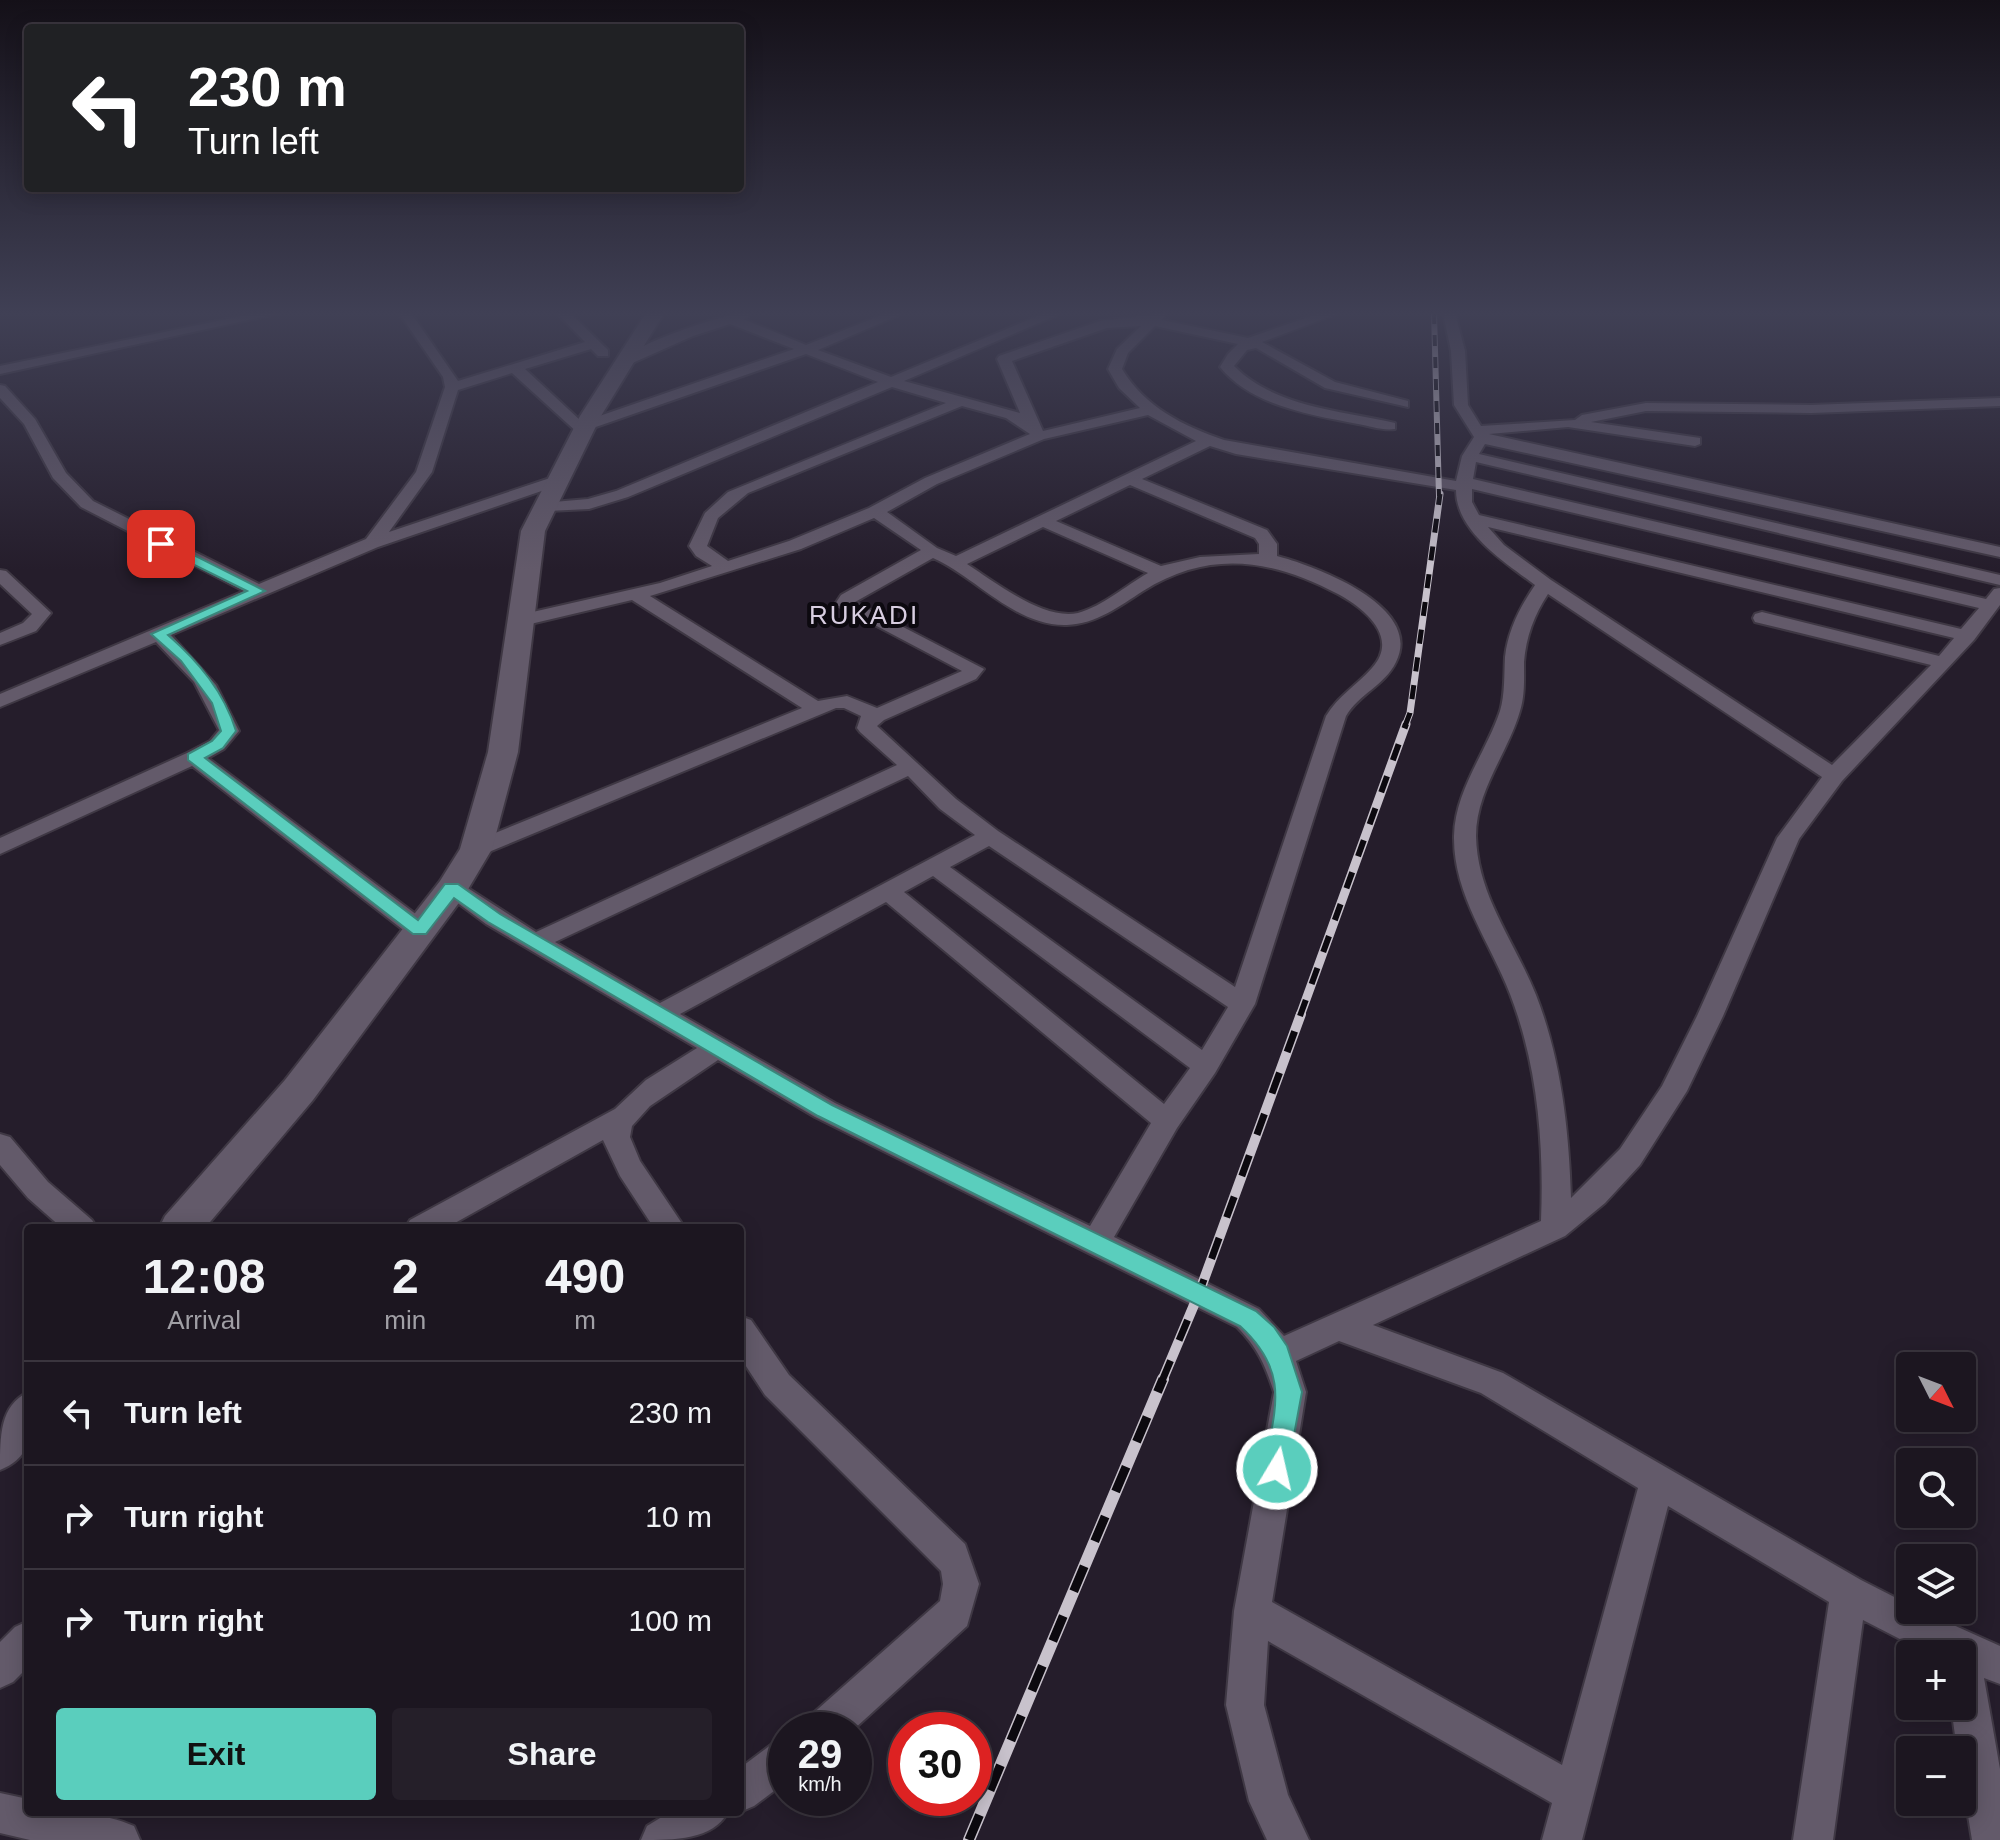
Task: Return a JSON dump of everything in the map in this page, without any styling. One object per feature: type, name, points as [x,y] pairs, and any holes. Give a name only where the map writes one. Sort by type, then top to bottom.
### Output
[{"type":"street","points":[[9,399],[30,422],[59,475],[87,504],[258,591]]},
{"type":"street","points":[[372,543],[424,472],[448,399]]},
{"type":"street","points":[[552,399],[586,428]]},
{"type":"street","points":[[183,1224],[299,1090],[452,888],[476,849],[503,752],[533,531],[602,399]]},
{"type":"street","points":[[586,428],[668,399]]},
{"type":"street","points":[[0,701],[372,543],[509,494],[552,494],[604,501],[851,399]]},
{"type":"street","points":[[949,399],[1014,417],[1037,432]]},
{"type":"street","points":[[1022,399],[1037,432]]},
{"type":"street","points":[[1139,399],[1152,410],[1208,441],[1312,463],[1464,484],[1995,599],[1944,663],[1834,776],[1788,838],[1710,1016],[1673,1091],[1630,1157],[1595,1195],[1555,1228],[1278,1354]]},
{"type":"street","points":[[1284,399],[1390,426]]},
{"type":"street","points":[[1383,399],[1403,404]]},
{"type":"street","points":[[1461,399],[1461,405],[1480,436],[2000,552]]},
{"type":"street","points":[[727,568],[698,546],[713,511],[724,501],[753,485],[960,402]]},
{"type":"street","points":[[1568,423],[1596,414],[1646,407],[1811,409],[2000,402]]},
{"type":"street","points":[[522,620],[635,594],[795,545],[875,512],[931,481],[1037,432],[1152,410]]},
{"type":"street","points":[[1695,441],[1568,423],[1482,430],[1470,456],[1464,502],[1472,518],[1498,549],[1545,584],[1834,776]]},
{"type":"street","points":[[955,563],[1208,441]]},
{"type":"street","points":[[1470,456],[2000,580]]},
{"type":"street","points":[[1129,479],[1261,534],[1268,544],[1268,560]]},
{"type":"street","points":[[875,512],[931,552],[955,563],[1035,612],[1065,620],[1083,617],[1162,573],[1185,565],[1268,560],[1291,566],[1372,607],[1388,631],[1390,654],[1383,667],[1347,698],[1336,716],[1242,1004],[1206,1066],[1167,1121],[1095,1243]]},
{"type":"street","points":[[1472,518],[1967,636]]},
{"type":"street","points":[[1043,521],[1162,573]]},
{"type":"street","points":[[931,552],[847,599],[844,604],[974,669],[969,675],[877,716],[868,721],[867,728],[948,804],[990,836],[1242,1004]]},
{"type":"street","points":[[0,575],[42,613],[39,620],[30,626],[0,639]]},
{"type":"street","points":[[1545,584],[1527,610],[1516,644],[1511,709],[1469,799],[1465,837],[1474,895],[1524,995],[1545,1074],[1558,1192],[1555,1228]]},
{"type":"street","points":[[635,594],[816,708]]},
{"type":"street","points":[[1762,618],[1944,663]]},
{"type":"street","points":[[0,847],[194,757],[217,745],[229,731],[220,703],[186,658],[158,634]]},
{"type":"street","points":[[476,849],[816,708],[840,701],[877,716]]},
{"type":"street","points":[[194,757],[420,930]]},
{"type":"street","points":[[535,942],[910,767]]},
{"type":"street","points":[[658,1015],[990,836]]},
{"type":"street","points":[[934,866],[1206,1066]]},
{"type":"street","points":[[452,888],[535,942],[825,1110],[1248,1318],[1266,1335],[1278,1354],[1290,1392],[1252,1611],[1245,1705],[1269,1801],[1289,1840]]},
{"type":"street","points":[[888,891],[1167,1121]]},
{"type":"street","points":[[427,1224],[621,1117],[645,1095],[715,1049]]},
{"type":"street","points":[[621,1117],[616,1138],[622,1153],[667,1224]]},
{"type":"street","points":[[0,1145],[38,1190],[77,1224]]},
{"type":"street","points":[[1339,1327],[1492,1383],[1848,1593],[1935,1640]]},
{"type":"street","points":[[744,1336],[777,1385],[952,1556],[962,1575],[962,1594],[954,1613],[844,1712]]},
{"type":"street","points":[[0,1448],[24,1418]]},
{"type":"street","points":[[1562,1840],[1657,1482]]},
{"type":"street","points":[[1813,1840],[1848,1593]]},
{"type":"street","points":[[1252,1611],[1573,1793]]},
{"type":"street","points":[[0,1669],[24,1644]]},
{"type":"street","points":[[1976,1658],[2000,1665]]},
{"type":"street","points":[[1972,1720],[1992,1840]]},
{"type":"street","points":[[744,1789],[768,1771]]},
{"type":"street","points":[[0,1813],[24,1815]]},
{"type":"street","points":[[32,1816],[85,1821],[120,1840]]},
{"type":"street","points":[[661,1840],[701,1816]]},
{"type":"railway","points":[[1436,399],[1439,496]]},
{"type":"railway","points":[[1405,726],[1410,713],[1440,494]]},
{"type":"railway","points":[[1300,1016],[1406,724]]},
{"type":"railway","points":[[1162,1381],[1199,1293],[1301,1014]]},
{"type":"railway","points":[[969,1840],[1163,1379]]},
{"type":"district","name":"RUKADI","points":[[864,615]]},
{"type":"route","points":[[161,544],[258,591],[158,634],[186,658],[220,703],[229,731],[217,745],[194,757],[420,930],[452,888],[494,918],[715,1049],[825,1110],[1248,1318],[1266,1335],[1278,1354],[1290,1392],[1277,1469]]}]
